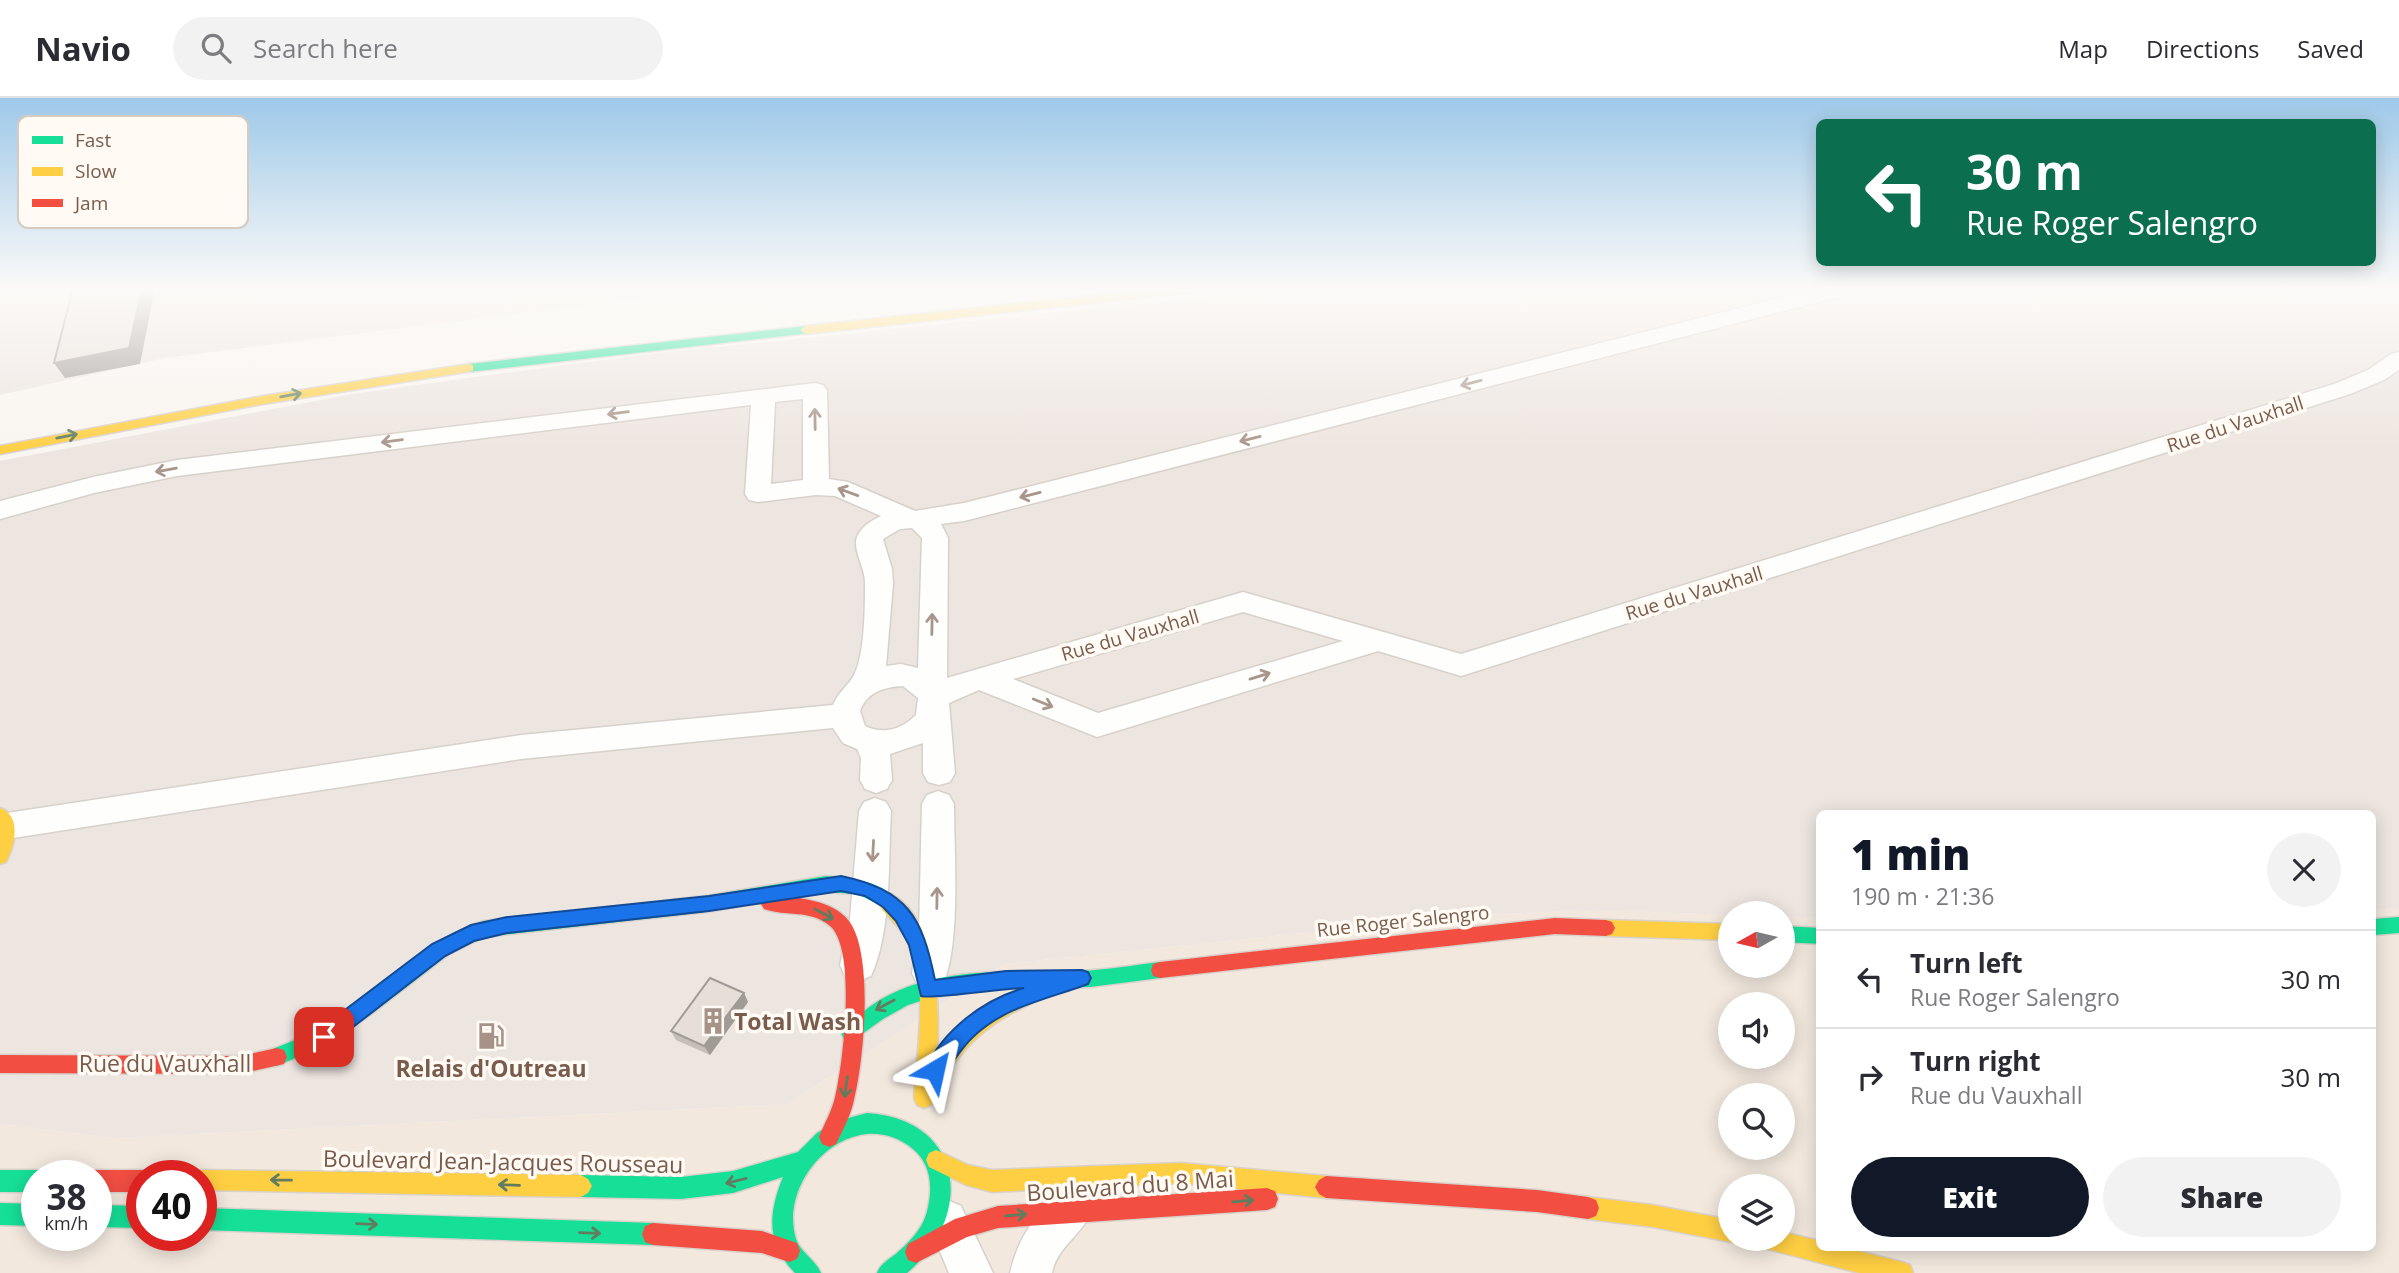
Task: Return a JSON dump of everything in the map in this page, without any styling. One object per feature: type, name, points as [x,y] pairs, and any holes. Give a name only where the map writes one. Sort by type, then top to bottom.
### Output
[{"type":"main road","points":[[0,450],[213,408],[464,368],[671,343]]},
{"type":"main road","points":[[0,857],[7,841],[4,821]]},
{"type":"main road","name":"Rue du Vauxhall","points":[[0,1064],[240,1065],[277,1059],[294,1054],[324,1037],[439,950],[471,933],[507,925],[709,904],[832,884],[852,885],[869,890],[889,902],[908,924],[922,955],[928,990],[924,1111]]},
{"type":"main road","name":"Rue du Vauxhall","points":[[709,904],[794,905],[815,909],[828,915],[844,928],[851,942],[854,982],[851,1033],[845,1096],[829,1137]]},
{"type":"main road","points":[[2376,927],[2399,925]]},
{"type":"main road","name":"Rue Roger Salengro","points":[[851,1033],[864,1018],[884,1005],[947,985],[1006,979],[1082,978],[1555,926],[1718,932]]},
{"type":"main road","points":[[1796,935],[1816,936]]},
{"type":"main road","name":"Rue Roger Salengro","points":[[934,1198],[924,1111],[940,1062],[978,1020],[1012,1000],[1082,978]]},
{"type":"main road","points":[[810,1273],[789,1251],[782,1229],[781,1206],[788,1183],[801,1161],[829,1137],[851,1126],[883,1124],[911,1132],[934,1198],[888,1273]]},
{"type":"main road","name":"Boulevard Jean-Jacques Rousseau","points":[[217,1180],[681,1188],[733,1182],[801,1161]]},
{"type":"main road","name":"Boulevard du 8 Mai","points":[[934,1198],[966,1175],[992,1181],[1181,1173],[1353,1190],[1537,1201],[1653,1216],[1718,1228]]},
{"type":"main road","points":[[0,1181],[21,1181]]},
{"type":"main road","name":"Boulevard du 8 Mai","points":[[934,1198],[998,1217],[1227,1203],[1353,1190]]},
{"type":"main road","points":[[0,1214],[21,1215]]},
{"type":"main road","points":[[217,1220],[698,1235],[762,1242],[789,1251]]},
{"type":"main road","points":[[1795,1246],[1902,1273]]},
{"type":"street","points":[[864,684],[882,677],[901,675],[922,682],[933,700],[926,724],[908,737],[884,743],[867,740],[851,730],[844,715],[849,698],[864,684],[872,670],[879,576],[869,551],[870,537],[884,525],[964,512],[1630,343]]},
{"type":"street","name":"Rue du Vauxhall","points":[[933,700],[980,678],[1243,602],[1461,666],[2342,389],[2376,375],[2399,359]]},
{"type":"street","points":[[0,510],[93,485],[177,468],[815,390],[816,487]]},
{"type":"street","points":[[763,396],[758,494],[816,487],[839,488],[914,519]]},
{"type":"street","name":"Rue du Vauxhall","points":[[914,519],[928,524],[934,538],[933,700],[938,733],[939,788],[936,932],[928,990]]},
{"type":"street","points":[[980,678],[1097,725],[1378,640]]},
{"type":"street","points":[[4,821],[521,747],[844,715]]},
{"type":"street","name":"Rue du Vauxhall","points":[[854,982],[866,930],[875,796],[877,758],[867,740]]},
{"type":"street","points":[[934,1198],[972,1273]]},
{"type":"street","points":[[1031,1273],[1042,1241],[1072,1211]]},
{"type":"shaded area","points":[[0,343],[286,343],[165,358],[0,395]]},
{"type":"shaded area","points":[[758,343],[2399,343],[2399,908],[2376,910],[2376,810],[1816,810],[1816,918],[1796,917],[1796,901],[1718,901],[1718,915],[1596,910],[1478,915],[1004,964],[787,1104],[116,1138],[0,1124],[0,461],[352,394]]},
{"type":"shaded area","points":[[2399,908],[2399,1273],[0,1273],[0,1124],[116,1138],[787,1104],[1004,964],[1478,915],[1596,910],[1718,915],[1718,978],[1796,978],[1796,917],[1816,918],[1816,1251],[2376,1251],[2376,910]]},
{"type":"building","points":[[59,343],[130,343],[129,348],[54,363]]},
{"type":"building","name":"Total Wash","points":[[710,978],[744,993],[704,1046],[671,1031]]},
{"type":"traffic: fast","points":[[469,368],[692,343]]},
{"type":"traffic: fast","points":[[277,1057],[322,1037],[442,948],[461,937],[484,929],[706,904],[826,884],[859,887],[884,899]]},
{"type":"traffic: fast","points":[[2376,927],[2399,925]]},
{"type":"traffic: fast","points":[[1796,935],[1816,936]]},
{"type":"traffic: fast","points":[[851,1033],[876,1013],[902,999],[930,989],[988,981],[1090,978],[1160,970]]},
{"type":"traffic: fast","points":[[810,1273],[786,1244],[782,1222],[785,1199],[794,1177],[807,1157],[824,1140],[844,1128],[867,1122],[890,1124],[917,1139],[934,1158],[940,1173],[940,1204],[932,1228],[918,1249],[888,1273]]},
{"type":"traffic: fast","points":[[581,1186],[681,1188],[733,1182],[801,1161]]},
{"type":"traffic: fast","points":[[0,1181],[21,1181]]},
{"type":"traffic: fast","points":[[0,1214],[21,1215]]},
{"type":"traffic: fast","points":[[112,1216],[126,1217]]},
{"type":"traffic: fast","points":[[217,1220],[653,1234]]},
{"type":"traffic: slow","points":[[0,450],[263,400],[469,368]]},
{"type":"traffic: slow","points":[[0,815],[6,836],[0,857]]},
{"type":"traffic: slow","points":[[884,899],[903,918],[916,940],[924,964],[929,1019],[924,1098]]},
{"type":"traffic: slow","points":[[1606,928],[1718,932]]},
{"type":"traffic: slow","points":[[927,1089],[948,1053],[975,1025],[1008,1004],[1047,988]]},
{"type":"traffic: slow","points":[[936,1160],[966,1175],[992,1181],[1181,1173],[1326,1187]]},
{"type":"traffic: slow","points":[[217,1180],[581,1186]]},
{"type":"traffic: slow","points":[[1588,1208],[1653,1216],[1718,1228]]},
{"type":"traffic: slow","points":[[1795,1246],[1902,1273]]},
{"type":"traffic: jam","points":[[770,904],[800,906],[829,915],[844,928],[850,942],[855,985],[851,1061],[844,1102],[829,1137]]},
{"type":"traffic: jam","points":[[1160,970],[1555,926],[1606,928]]},
{"type":"traffic: jam","points":[[0,1064],[240,1065],[277,1057]]},
{"type":"traffic: jam","points":[[112,1181],[126,1181]]},
{"type":"traffic: jam","points":[[1326,1187],[1537,1201],[1588,1208]]},
{"type":"traffic: jam","points":[[916,1252],[963,1227],[998,1217],[1267,1199]]},
{"type":"traffic: jam","points":[[653,1234],[762,1242],[789,1251]]},
{"type":"place","name":"Total Wash","points":[[713,1021]]},
{"type":"place","name":"Relais d'Outreau","points":[[491,1036]]},
{"type":"route","points":[[324,1037],[439,950],[471,933],[507,925],[709,904],[819,885],[841,884],[869,890],[889,902],[903,915],[922,955],[928,990],[947,985],[1006,979],[1082,978],[1012,1000],[986,1014],[965,1032],[935,1070]]}]
